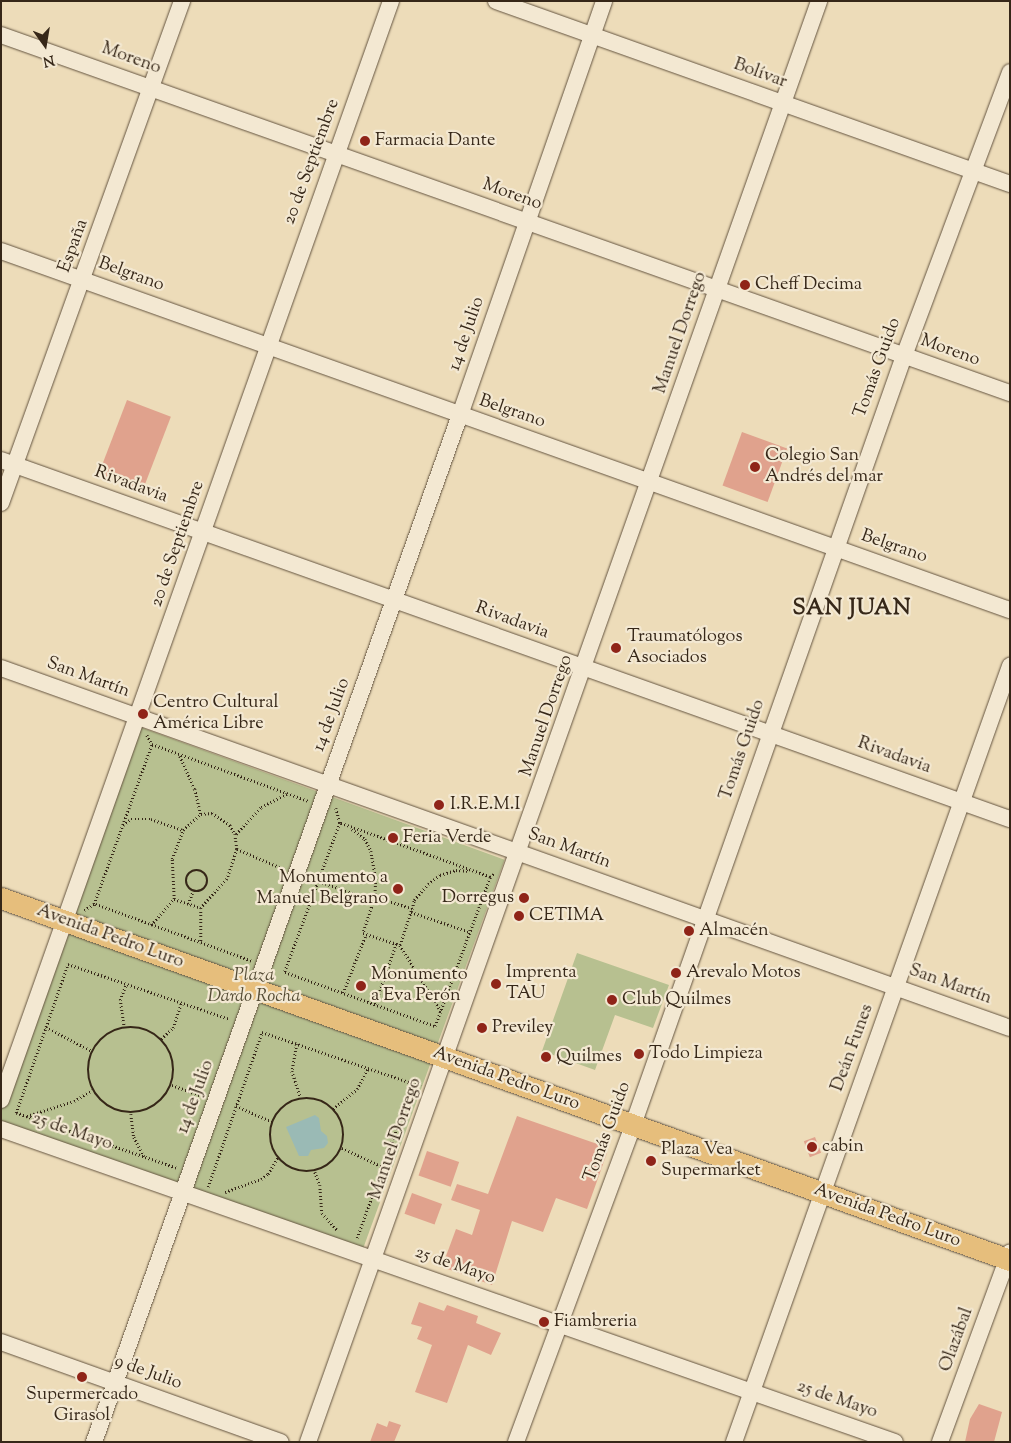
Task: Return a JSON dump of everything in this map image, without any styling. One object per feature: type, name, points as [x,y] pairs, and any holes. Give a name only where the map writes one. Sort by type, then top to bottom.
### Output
[{"type":"main road","name":"Avenida Pedro Luro","points":[[1,898],[633,1125],[1009,1257]]},
{"type":"street","name":"España","points":[[1,503],[8,462],[83,279],[182,1]]},
{"type":"street","name":"20 de Septiembre","points":[[1,1100],[391,1]]},
{"type":"street","name":"Bolívar","points":[[496,1],[1010,184]]},
{"type":"street","name":"14 de Julio","points":[[94,1442],[460,415],[604,1]]},
{"type":"street","name":"Manuel Dorrego","points":[[308,1442],[520,853],[819,1]]},
{"type":"street","name":"Moreno","points":[[1,35],[1010,393]]},
{"type":"street","name":"Tomás Guido","points":[[516,1442],[633,1125],[704,919],[904,356],[1010,72]]},
{"type":"street","name":"Belgrano","points":[[1,251],[1010,610]]},
{"type":"street","name":"Rivadavia","points":[[8,462],[1010,819]]},
{"type":"street","name":"Deán Funes","points":[[734,1442],[1010,666]]},
{"type":"street","name":"San Martín","points":[[1,668],[1010,1028]]},
{"type":"street","name":"25 de Mayo","points":[[1,1129],[895,1442]]},
{"type":"street","name":"Olazábal","points":[[940,1442],[1009,1257]]},
{"type":"street","name":"9 de Julio","points":[[1,1342],[281,1442]]},
{"type":"path","points":[[256,952],[252,961],[94,904],[152,744],[311,802],[308,810]]},
{"type":"path","points":[[180,756],[195,789],[201,814]]},
{"type":"path","points":[[235,834],[261,807],[287,794]]},
{"type":"path","points":[[151,925],[174,899],[172,858],[183,830],[201,814]]},
{"type":"path","points":[[201,814],[221,817],[235,834],[237,849],[227,879],[201,908],[201,943]]},
{"type":"path","points":[[122,826],[139,818],[162,822],[183,830]]},
{"type":"path","points":[[340,823],[474,871],[490,877],[435,1026],[285,972],[340,823]]},
{"type":"path","points":[[348,826],[365,840],[375,864],[375,897],[363,933],[400,946],[441,1011]]},
{"type":"path","points":[[237,849],[286,870]]},
{"type":"path","points":[[282,879],[289,861]]},
{"type":"path","points":[[199,870],[207,876],[208,883],[200,891],[193,891],[186,883],[187,876],[199,870]]},
{"type":"path","points":[[400,946],[414,900],[440,875],[456,870],[474,871]]},
{"type":"path","points":[[319,881],[374,901]]},
{"type":"path","points":[[188,904],[193,891]]},
{"type":"path","points":[[375,897],[470,932]]},
{"type":"path","points":[[174,899],[201,908]]},
{"type":"path","points":[[343,993],[366,934]]},
{"type":"path","points":[[375,1004],[396,944]]},
{"type":"path","points":[[182,1170],[16,1113],[46,1027],[68,964],[234,1021]]},
{"type":"path","points":[[124,1028],[120,1000],[126,984]]},
{"type":"path","points":[[161,1039],[173,1028],[181,1002]]},
{"type":"path","points":[[46,1027],[92,1051]]},
{"type":"path","points":[[124,1028],[146,1029],[161,1039],[172,1055],[172,1085],[157,1105],[131,1114],[108,1107],[92,1090],[88,1077],[92,1051],[107,1034],[124,1028]]},
{"type":"path","points":[[233,1195],[208,1187],[262,1032],[413,1083],[359,1238],[352,1236]]},
{"type":"path","points":[[297,1044],[292,1071],[301,1099]]},
{"type":"path","points":[[333,1109],[357,1089],[368,1068]]},
{"type":"path","points":[[172,1085],[207,1098]]},
{"type":"path","points":[[25,1116],[74,1101],[92,1090]]},
{"type":"path","points":[[301,1099],[316,1100],[333,1109],[344,1129],[342,1148],[335,1160],[315,1172],[292,1169],[278,1157],[271,1144],[273,1122],[286,1105],[301,1099]]},
{"type":"path","points":[[236,1106],[273,1122]]},
{"type":"path","points":[[131,1114],[134,1137],[144,1157]]},
{"type":"path","points":[[342,1148],[383,1167]]},
{"type":"path","points":[[224,1192],[260,1179],[268,1174],[278,1157]]},
{"type":"path","points":[[315,1172],[320,1185],[322,1214],[338,1231]]},
{"type":"path","points":[[329,1228],[345,1234]]},
{"type":"green space","name":"Plaza Dardo Rocha","points":[[140,727],[505,860],[362,1252],[1,1121],[1,1109]]},
{"type":"green space","name":"Club Quilmes","points":[[577,953],[669,985],[653,1028],[615,1015],[595,1070],[542,1051]]},
{"type":"water","points":[[315,1115],[319,1118],[321,1131],[327,1136],[328,1143],[324,1148],[311,1150],[308,1156],[299,1156],[286,1127]]},
{"type":"building","points":[[127,400],[171,417],[142,492],[98,475]]},
{"type":"building","name":"Colegio San Andrés del mar","points":[[742,432],[787,448],[768,502],[723,486]]},
{"type":"building","points":[[517,1116],[603,1146],[607,1153],[587,1209],[556,1198],[543,1232],[512,1221],[492,1285],[442,1267],[456,1229],[472,1235],[480,1210],[451,1200],[457,1184],[488,1194]]},
{"type":"building","name":"cabin","points":[[815,1137],[821,1153],[810,1157],[804,1141]]},
{"type":"building","points":[[427,1151],[459,1162],[451,1187],[419,1176]]},
{"type":"building","points":[[412,1193],[442,1204],[435,1225],[404,1214]]},
{"type":"building","points":[[419,1302],[444,1311],[447,1305],[478,1316],[476,1323],[501,1333],[491,1355],[468,1345],[447,1403],[415,1392],[432,1345],[417,1339],[422,1327],[411,1324]]},
{"type":"building","points":[[979,1404],[1002,1412],[994,1442],[965,1442],[970,1419]]},
{"type":"building","points":[[389,1421],[401,1425],[394,1442],[370,1442],[377,1423],[387,1427]]},
{"type":"place","name":"Farmacia Dante","points":[[365,141]]},
{"type":"place","name":"Cheff Decima","points":[[745,285]]},
{"type":"place","name":"Colegio San Andrés del mar","points":[[755,467]]},
{"type":"place","name":"Traumatólogos Asociados","points":[[616,648]]},
{"type":"place","name":"Centro Cultural América Libre","points":[[143,714]]},
{"type":"place","name":"I.R.E.M.I","points":[[439,805]]},
{"type":"place","name":"Feria Verde","points":[[393,838]]},
{"type":"place","name":"Monumento a Manuel Belgrano","points":[[398,889]]},
{"type":"place","name":"Dorregus","points":[[524,898]]},
{"type":"place","name":"CETIMA","points":[[519,916]]},
{"type":"place","name":"Almacén","points":[[689,931]]},
{"type":"place","name":"Arevalo Motos","points":[[676,973]]},
{"type":"place","name":"Imprenta TAU","points":[[496,984]]},
{"type":"place","name":"Monumento a Eva Perón","points":[[361,986]]},
{"type":"place","name":"Club Quilmes","points":[[612,1000]]},
{"type":"place","name":"Previley","points":[[482,1028]]},
{"type":"place","name":"Todo Limpieza","points":[[639,1054]]},
{"type":"place","name":"Quilmes","points":[[546,1057]]},
{"type":"place","name":"cabin","points":[[812,1147]]},
{"type":"place","name":"Plaza Vea Supermarket","points":[[651,1161]]},
{"type":"place","name":"Fiambreria","points":[[544,1322]]},
{"type":"place","name":"Supermercado Girasol","points":[[82,1377]]},
{"type":"district","name":"SAN JUAN","points":[[852,610]]}]
